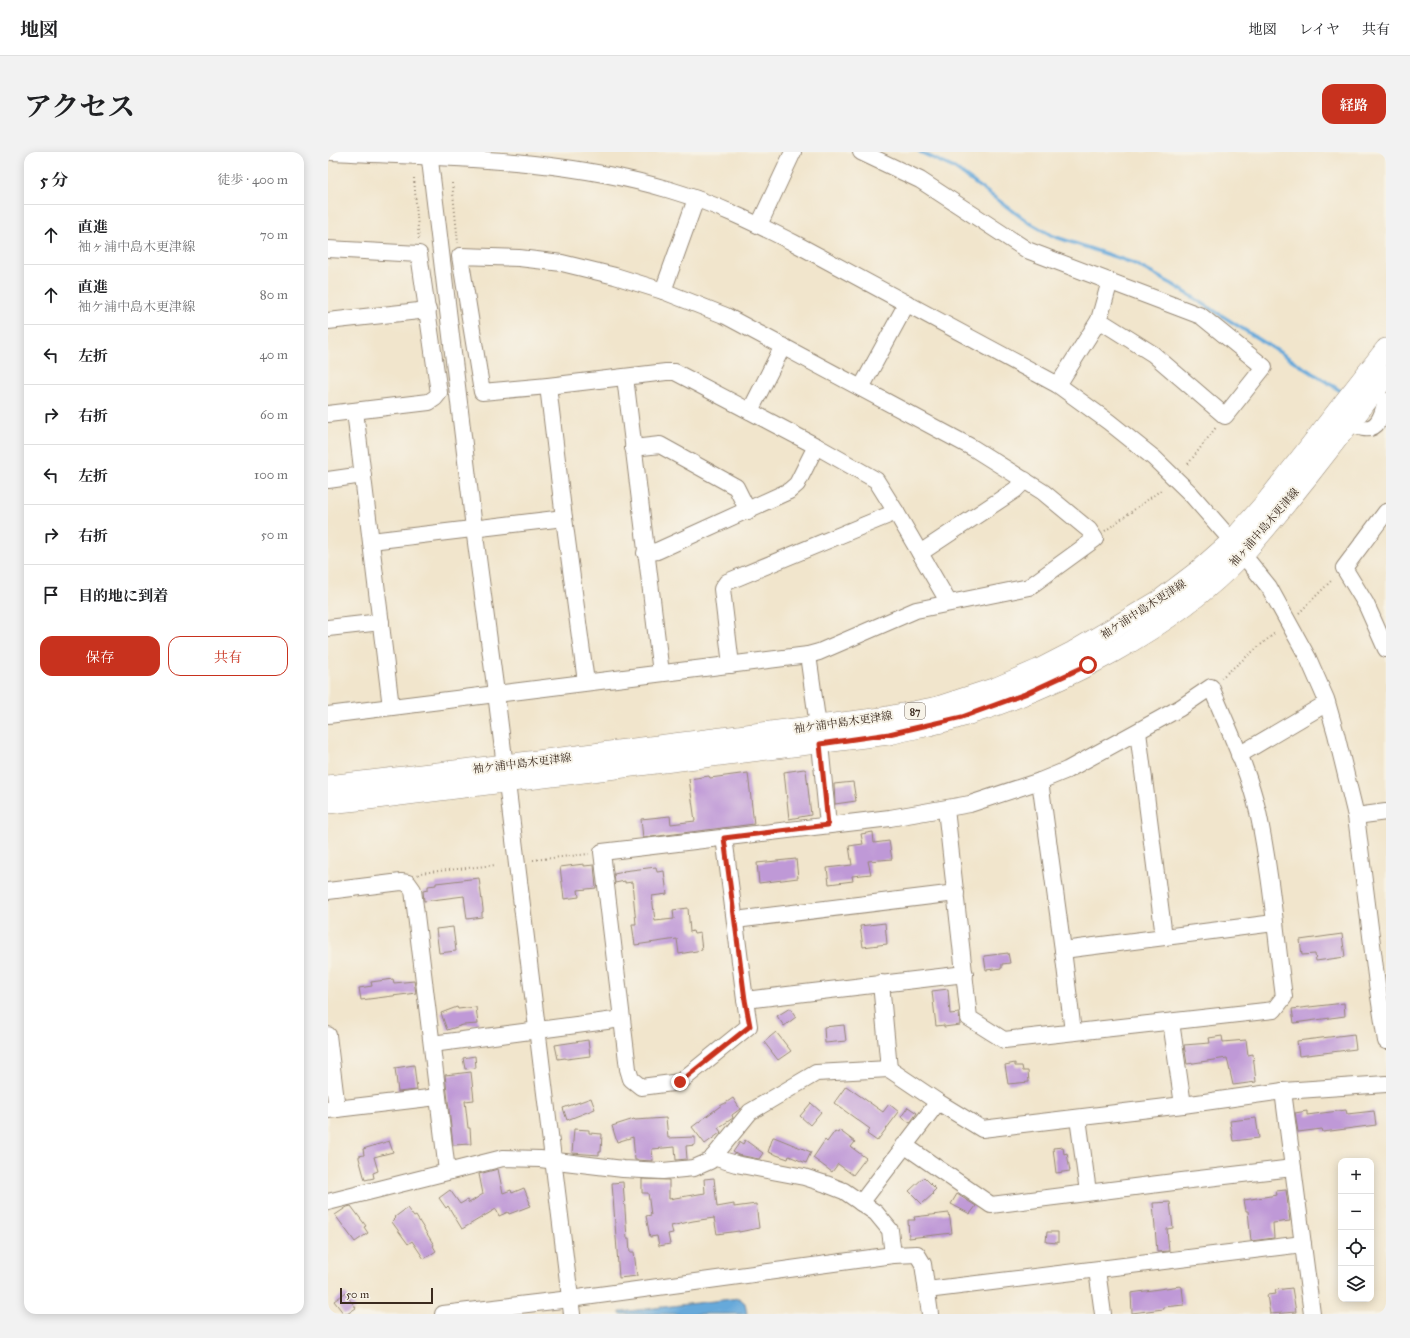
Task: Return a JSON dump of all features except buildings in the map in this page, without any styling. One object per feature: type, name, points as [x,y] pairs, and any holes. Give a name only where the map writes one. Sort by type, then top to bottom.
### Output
[{"type":"main road","name":"袖ヶ浦中島木更津線","points":[[962,717],[1025,694],[1088,665],[1133,640],[1171,615],[1212,583],[1237,547],[1286,504],[1350,423],[1382,363]]},
{"type":"main road","name":"袖ケ浦中島木更津線","points":[[819,735],[882,718],[938,707],[996,688],[1038,670],[1073,652],[1159,601],[1197,572],[1237,547],[1268,500],[1382,363]]},
{"type":"main road","name":"袖ケ浦中島木更津線","points":[[328,803],[368,799],[506,774],[819,735],[889,734],[962,717]]},
{"type":"main road","name":"袖ケ浦中島木更津線","points":[[328,786],[506,774]]},
{"type":"street","points":[[330,152],[429,155],[542,164],[584,170],[629,179],[671,190],[696,199],[759,225],[907,303],[1058,386],[1109,422],[1154,458],[1190,493],[1237,547],[1269,587],[1308,658],[1327,702],[1356,816],[1377,984],[1386,1041]]},
{"type":"street","points":[[759,225],[793,152]]},
{"type":"street","points":[[861,152],[920,180],[1028,250],[1200,316],[1264,367],[1225,416],[1154,354],[1100,320]]},
{"type":"street","points":[[429,155],[571,1306]]},
{"type":"street","points":[[663,291],[696,199]]},
{"type":"street","points":[[328,249],[420,254],[439,393],[429,402],[328,414]]},
{"type":"street","points":[[328,715],[808,655],[819,652],[916,610],[1029,587],[1095,539],[1089,530],[1043,492],[973,448],[726,316],[663,291],[615,276],[562,263],[519,258],[460,256],[482,392],[675,372],[816,446],[876,480],[948,603]]},
{"type":"street","points":[[1058,386],[1100,320],[1110,281]]},
{"type":"street","points":[[861,388],[907,303]]},
{"type":"street","points":[[328,321],[428,310]]},
{"type":"street","points":[[750,411],[783,346]]},
{"type":"street","points":[[625,377],[645,552],[661,673]]},
{"type":"street","points":[[548,386],[586,682]]},
{"type":"street","points":[[1350,423],[1363,428],[1373,426],[1380,420],[1386,400]]},
{"type":"street","points":[[355,411],[391,706]]},
{"type":"street","points":[[633,448],[660,445],[736,487],[748,511]]},
{"type":"street","points":[[645,552],[657,551],[789,492],[797,484],[816,446]]},
{"type":"street","points":[[328,480],[363,475]]},
{"type":"street","points":[[920,553],[1015,490],[1025,480]]},
{"type":"street","points":[[731,665],[722,589],[727,582],[896,512]]},
{"type":"street","points":[[1386,512],[1344,568],[1366,604],[1386,649]]},
{"type":"street","points":[[372,541],[564,518]]},
{"type":"street","points":[[328,628],[381,622]]},
{"type":"street","points":[[808,655],[819,735],[828,825]]},
{"type":"street","points":[[724,838],[745,1000],[750,1026],[680,1082],[641,1087],[631,1079],[628,1069],[602,852],[828,825],[946,809],[970,804],[1040,782],[1067,770],[1180,708],[1211,687],[1239,755],[1258,812],[1266,857],[1284,997],[1274,1010],[1004,1040],[970,1018],[946,809]]},
{"type":"street","points":[[1239,755],[1327,702]]},
{"type":"street","points":[[1138,732],[1164,937]]},
{"type":"street","points":[[1040,782],[1073,1032]]},
{"type":"street","points":[[1356,816],[1386,812]]},
{"type":"street","points":[[328,890],[400,882],[408,883],[412,890],[447,1171]]},
{"type":"street","points":[[735,920],[956,893]]},
{"type":"street","points":[[1063,950],[1274,922]]},
{"type":"street","points":[[745,1000],[965,974]]},
{"type":"street","points":[[881,983],[889,1069]]},
{"type":"street","points":[[432,1044],[622,1019]]},
{"type":"street","points":[[1171,1022],[1183,1105]]},
{"type":"street","points":[[328,1035],[332,1109],[437,1097]]},
{"type":"street","points":[[328,1202],[503,1158],[521,1157],[623,1169],[663,1171],[694,1168],[710,1161],[750,1112],[816,1073],[889,1069],[982,1129],[1183,1105],[1283,1091],[1386,1084]]},
{"type":"street","points":[[1283,1091],[1312,1314]]},
{"type":"street","points":[[862,1202],[938,1102]]},
{"type":"street","points":[[1078,1118],[1088,1192]]},
{"type":"street","points":[[904,1146],[991,1205],[1293,1168]]},
{"type":"street","points":[[713,1157],[736,1164],[804,1177],[844,1191],[876,1213],[890,1230],[894,1255]]},
{"type":"street","points":[[927,1290],[1303,1244]]},
{"type":"street","points":[[443,1314],[571,1306],[894,1255],[917,1254],[924,1264],[930,1314]]},
{"type":"street","points":[[1097,1270],[1103,1314]]},
{"type":"path","points":[[414,178],[420,254]]},
{"type":"path","points":[[452,183],[460,256]]},
{"type":"path","points":[[1188,464],[1225,416]]},
{"type":"path","points":[[1095,539],[1161,490]]},
{"type":"path","points":[[1299,613],[1344,568]]},
{"type":"path","points":[[1211,687],[1275,633]]},
{"type":"path","points":[[533,860],[602,852]]},
{"type":"path","points":[[408,883],[420,873],[495,866]]},
{"type":"water","points":[[739,1298],[745,1303],[747,1314],[620,1314],[620,1312]]},
{"type":"waterway","points":[[920,152],[954,168],[1028,222],[1053,236],[1133,263],[1172,284],[1344,393]]},
{"type":"route","points":[[680,1082],[750,1026],[745,1000],[724,838],[828,825],[820,744],[889,734],[962,717],[1025,694],[1088,665]]}]
